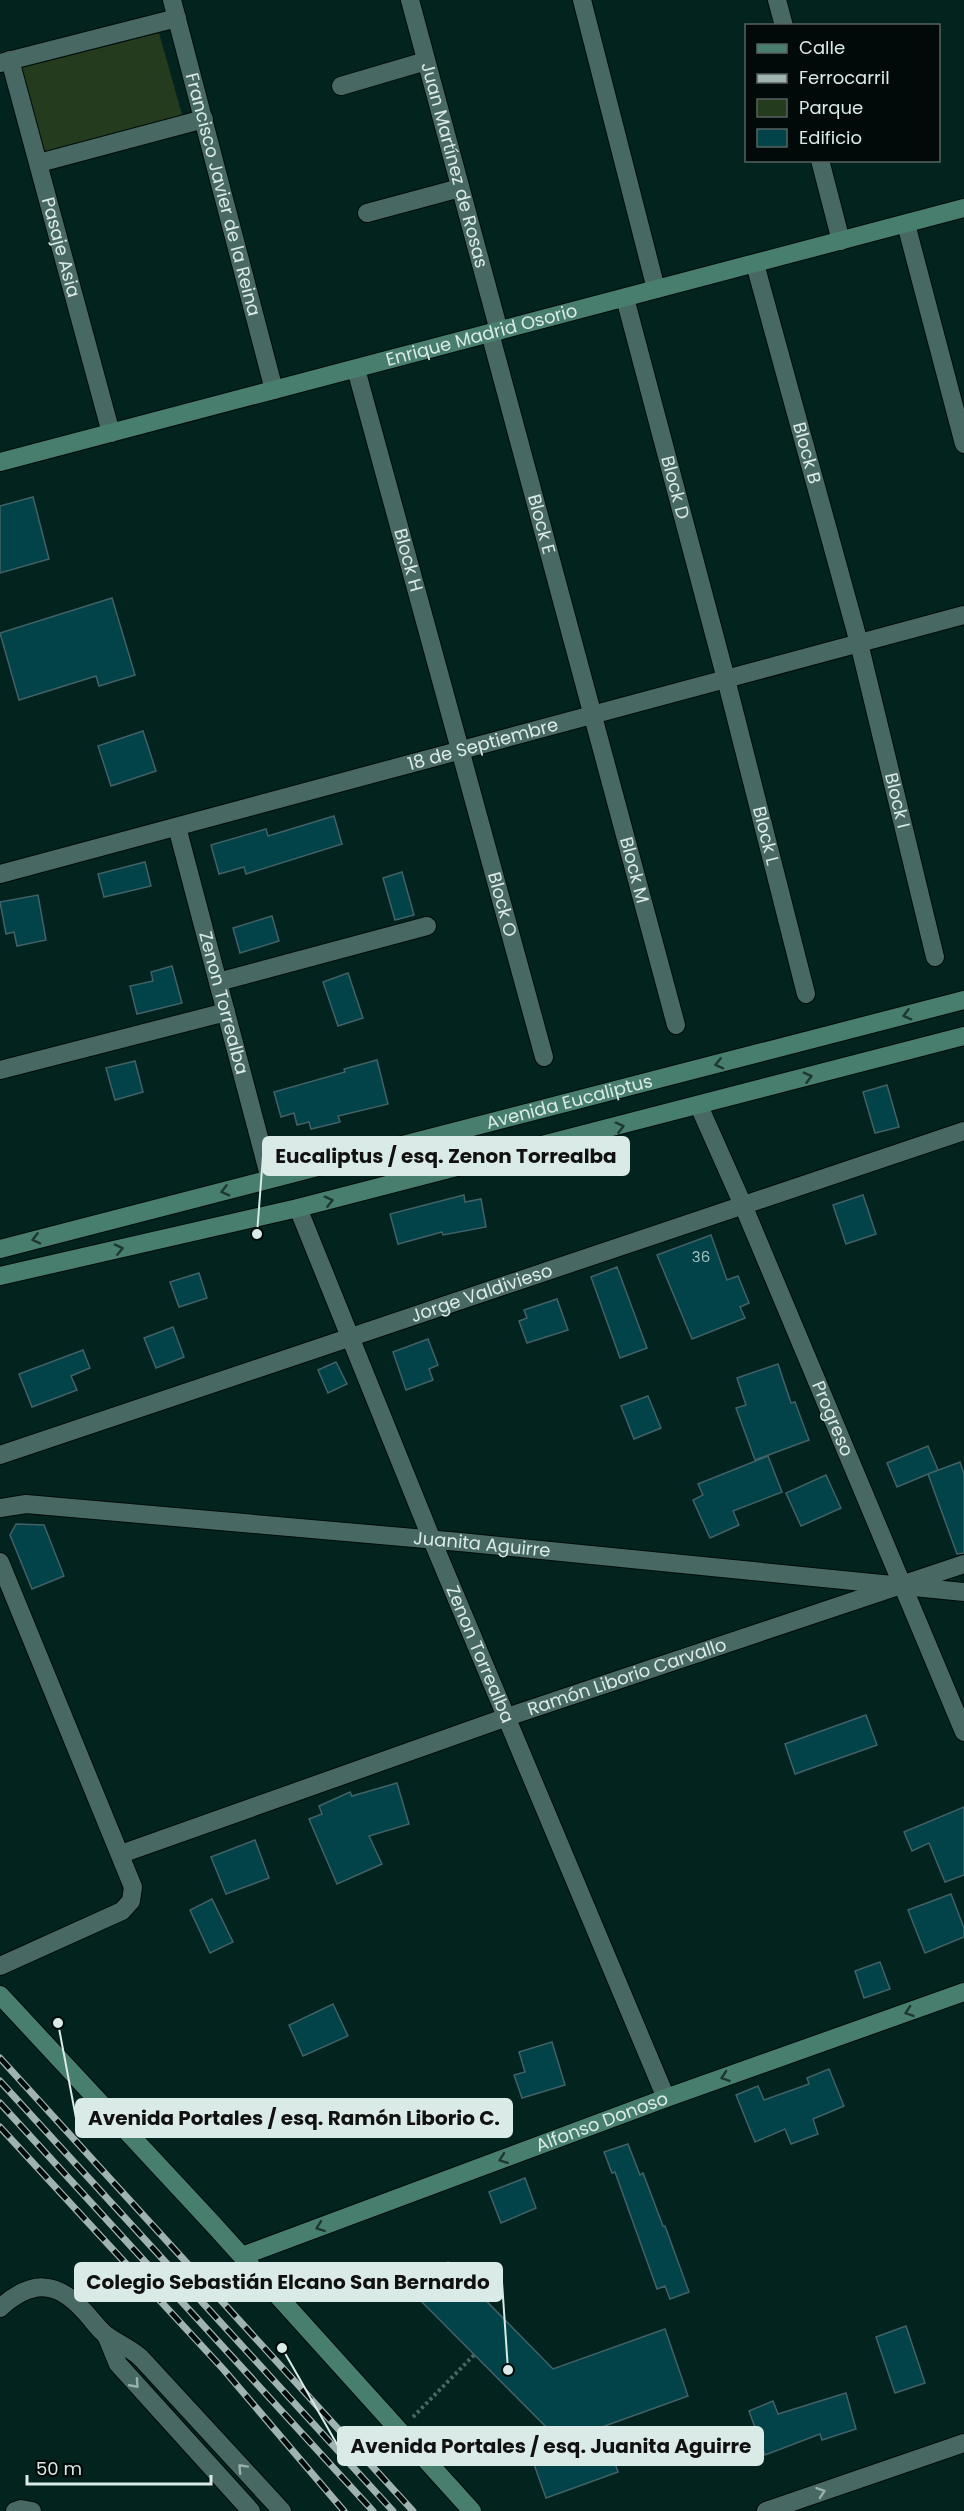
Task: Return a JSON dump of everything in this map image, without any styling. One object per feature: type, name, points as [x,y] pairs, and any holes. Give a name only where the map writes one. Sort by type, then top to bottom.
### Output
[{"type":"main road","name":"Enrique Madrid Osorio","points":[[0,462],[964,208]]},
{"type":"main road","name":"Avenida Eucaliptus","points":[[0,1248],[964,1000]]},
{"type":"main road","name":"Avenida Eucaliptus","points":[[0,1276],[298,1208],[964,1036]]},
{"type":"main road","name":"Alfonso Donoso","points":[[242,2256],[666,2098],[964,1992]]},
{"type":"main road","points":[[0,1995],[242,2256],[472,2511]]},
{"type":"street","name":"Francisco Javier de la Reina","points":[[172,0],[274,390]]},
{"type":"street","name":"Juan Martínez de Rosas","points":[[410,0],[460,188],[494,332]]},
{"type":"street","points":[[582,0],[656,289]]},
{"type":"street","points":[[777,0],[783,24]]},
{"type":"street","points":[[5,61],[177,18]]},
{"type":"street","name":"Pasaje Asia","points":[[5,61],[39,163],[111,433]]},
{"type":"street","points":[[342,86],[426,61]]},
{"type":"street","points":[[39,163],[204,119]]},
{"type":"street","points":[[821,162],[841,241]]},
{"type":"street","points":[[367,213],[460,188]]},
{"type":"street","points":[[906,224],[964,444]]},
{"type":"street","name":"Block B","points":[[755,264],[859,643]]},
{"type":"street","name":"Block D","points":[[625,298],[726,679]]},
{"type":"street","name":"Block E","points":[[494,332],[593,714]]},
{"type":"street","name":"Block H","points":[[356,369],[460,750]]},
{"type":"street","name":"18 de Septiembre","points":[[0,874],[964,615]]},
{"type":"street","name":"Block I","points":[[859,643],[936,957]]},
{"type":"street","name":"Block L","points":[[726,679],[806,994]]},
{"type":"street","name":"Block M","points":[[593,714],[676,1025]]},
{"type":"street","name":"Block O","points":[[460,750],[544,1058]]},
{"type":"street","name":"Zenon Torrealba","points":[[177,827],[270,1179]]},
{"type":"street","points":[[218,982],[427,926]]},
{"type":"street","points":[[0,1071],[226,1012]]},
{"type":"street","name":"Progreso","points":[[699,1106],[743,1205],[964,1732]]},
{"type":"street","name":"Jorge Valdivieso","points":[[0,1455],[964,1131]]},
{"type":"street","name":"Zenon Torrealba","points":[[298,1208],[432,1540],[666,2098]]},
{"type":"street","name":"Juanita Aguirre","points":[[0,1508],[26,1504],[432,1540],[964,1592]]},
{"type":"street","points":[[0,1562],[133,1887],[128,1907],[0,1966]]},
{"type":"street","name":"Ramón Liborio Carvallo","points":[[121,1854],[507,1717],[964,1564]]},
{"type":"street","points":[[0,2308],[22,2291],[46,2287],[70,2296],[106,2335],[125,2345],[141,2358],[282,2511]]},
{"type":"street","points":[[106,2335],[117,2364],[251,2511]]},
{"type":"street","points":[[766,2511],[964,2443]]},
{"type":"street","points":[[15,2511],[21,2509],[32,2511]]},
{"type":"path","points":[[400,2431],[474,2355]]},
{"type":"green space","points":[[159,33],[183,118],[43,154],[21,68]]},
{"type":"building","points":[[33,497],[49,559],[0,573],[0,506]]},
{"type":"building","points":[[112,598],[135,675],[99,686],[96,676],[19,700],[0,633]]},
{"type":"building","points":[[143,731],[156,771],[111,786],[98,746]]},
{"type":"building","points":[[334,816],[342,844],[246,874],[244,867],[219,874],[211,845],[266,829],[268,836]]},
{"type":"building","points":[[145,862],[151,886],[104,897],[98,874]]},
{"type":"building","points":[[402,872],[414,915],[395,920],[383,878]]},
{"type":"building","points":[[38,895],[46,940],[17,946],[14,932],[6,934],[0,902]]},
{"type":"building","points":[[272,916],[279,941],[240,953],[233,928]]},
{"type":"building","points":[[172,966],[182,1003],[137,1014],[130,986],[153,981],[151,972]]},
{"type":"building","points":[[348,973],[363,1018],[338,1026],[323,982]]},
{"type":"building","points":[[377,1060],[388,1104],[338,1116],[340,1122],[311,1129],[309,1122],[297,1125],[294,1113],[281,1117],[274,1092],[345,1072],[344,1069]]},
{"type":"building","points":[[135,1061],[143,1092],[115,1100],[106,1068]]},
{"type":"building","points":[[887,1085],[899,1127],[875,1133],[863,1092]]},
{"type":"building","points":[[464,1195],[465,1202],[481,1199],[486,1227],[443,1235],[442,1232],[398,1244],[390,1214]]},
{"type":"building","points":[[863,1195],[876,1234],[846,1244],[833,1205]]},
{"type":"building","points":[[711,1235],[727,1280],[738,1276],[749,1303],[740,1307],[745,1318],[692,1339],[657,1255]]},
{"type":"building","points":[[617,1267],[647,1348],[620,1358],[591,1277]]},
{"type":"building","points":[[199,1273],[207,1298],[179,1307],[170,1282]]},
{"type":"building","points":[[557,1299],[568,1330],[527,1343],[519,1321],[527,1318],[524,1310]]},
{"type":"building","points":[[173,1327],[184,1357],[156,1368],[144,1338]]},
{"type":"building","points":[[428,1339],[438,1365],[429,1369],[433,1380],[406,1390],[393,1352]]},
{"type":"building","points":[[83,1350],[90,1368],[71,1376],[77,1390],[32,1407],[19,1374]]},
{"type":"building","points":[[336,1362],[347,1384],[328,1393],[318,1370]]},
{"type":"building","points":[[778,1364],[791,1403],[795,1402],[809,1440],[755,1460],[736,1408],[746,1405],[737,1378]]},
{"type":"building","points":[[648,1396],[661,1428],[634,1439],[621,1406]]},
{"type":"building","points":[[928,1446],[938,1470],[897,1487],[887,1463]]},
{"type":"building","points":[[768,1456],[782,1492],[733,1511],[739,1525],[710,1538],[693,1500],[703,1495],[698,1484]]},
{"type":"building","points":[[960,1462],[964,1474],[964,1553],[957,1554],[928,1474]]},
{"type":"building","points":[[826,1475],[841,1508],[801,1526],[786,1493]]},
{"type":"building","points":[[16,1524],[44,1525],[64,1576],[32,1589],[10,1535]]},
{"type":"building","points":[[866,1715],[877,1745],[795,1774],[785,1744]]},
{"type":"building","points":[[397,1783],[409,1824],[369,1836],[382,1864],[337,1884],[309,1819],[322,1814],[319,1806],[350,1792],[352,1796]]},
{"type":"building","points":[[964,1807],[964,1875],[945,1882],[929,1843],[912,1851],[904,1832]]},
{"type":"building","points":[[255,1840],[269,1878],[226,1894],[211,1857]]},
{"type":"building","points":[[951,1894],[964,1928],[964,1937],[925,1953],[908,1910]]},
{"type":"building","points":[[212,1899],[233,1942],[210,1953],[190,1910]]},
{"type":"building","points":[[880,1962],[890,1989],[864,1998],[855,1971]]},
{"type":"building","points":[[333,2004],[348,2036],[303,2056],[289,2025]]},
{"type":"building","points":[[552,2042],[565,2085],[522,2098],[514,2075],[525,2072],[519,2052]]},
{"type":"building","points":[[829,2069],[844,2106],[813,2119],[818,2134],[791,2144],[785,2129],[755,2142],[736,2095],[758,2086],[764,2100],[809,2084],[807,2078]]},
{"type":"building","points":[[628,2144],[640,2175],[643,2173],[663,2226],[665,2226],[689,2292],[670,2299],[665,2286],[657,2289],[615,2172],[612,2173],[604,2152]]},
{"type":"building","points":[[525,2178],[536,2208],[501,2223],[489,2192]]},
{"type":"building","points":[[448,2262],[553,2369],[665,2329],[688,2396],[602,2427],[618,2472],[546,2498],[531,2456],[563,2444],[415,2295]]},
{"type":"building","points":[[906,2326],[925,2383],[895,2393],[876,2337]]},
{"type":"building","points":[[846,2393],[856,2429],[822,2440],[820,2434],[765,2455],[749,2411],[773,2401],[778,2414]]},
{"type":"railway","points":[[0,2058],[413,2511]]},
{"type":"railway","points":[[0,2081],[393,2511]]},
{"type":"railway","points":[[0,2103],[373,2511]]},
{"type":"railway","points":[[0,2127],[224,2370],[344,2511]]},
{"type":"place","name":"Eucaliptus / esq. Zenon Torrealba","points":[[257,1234]]},
{"type":"place","name":"Avenida Portales / esq. Ramón Liborio C.","points":[[58,2023]]},
{"type":"place","name":"Avenida Portales / esq. Juanita Aguirre","points":[[282,2348]]},
{"type":"place","name":"Colegio Sebastián Elcano San Bernardo","points":[[508,2370]]}]
